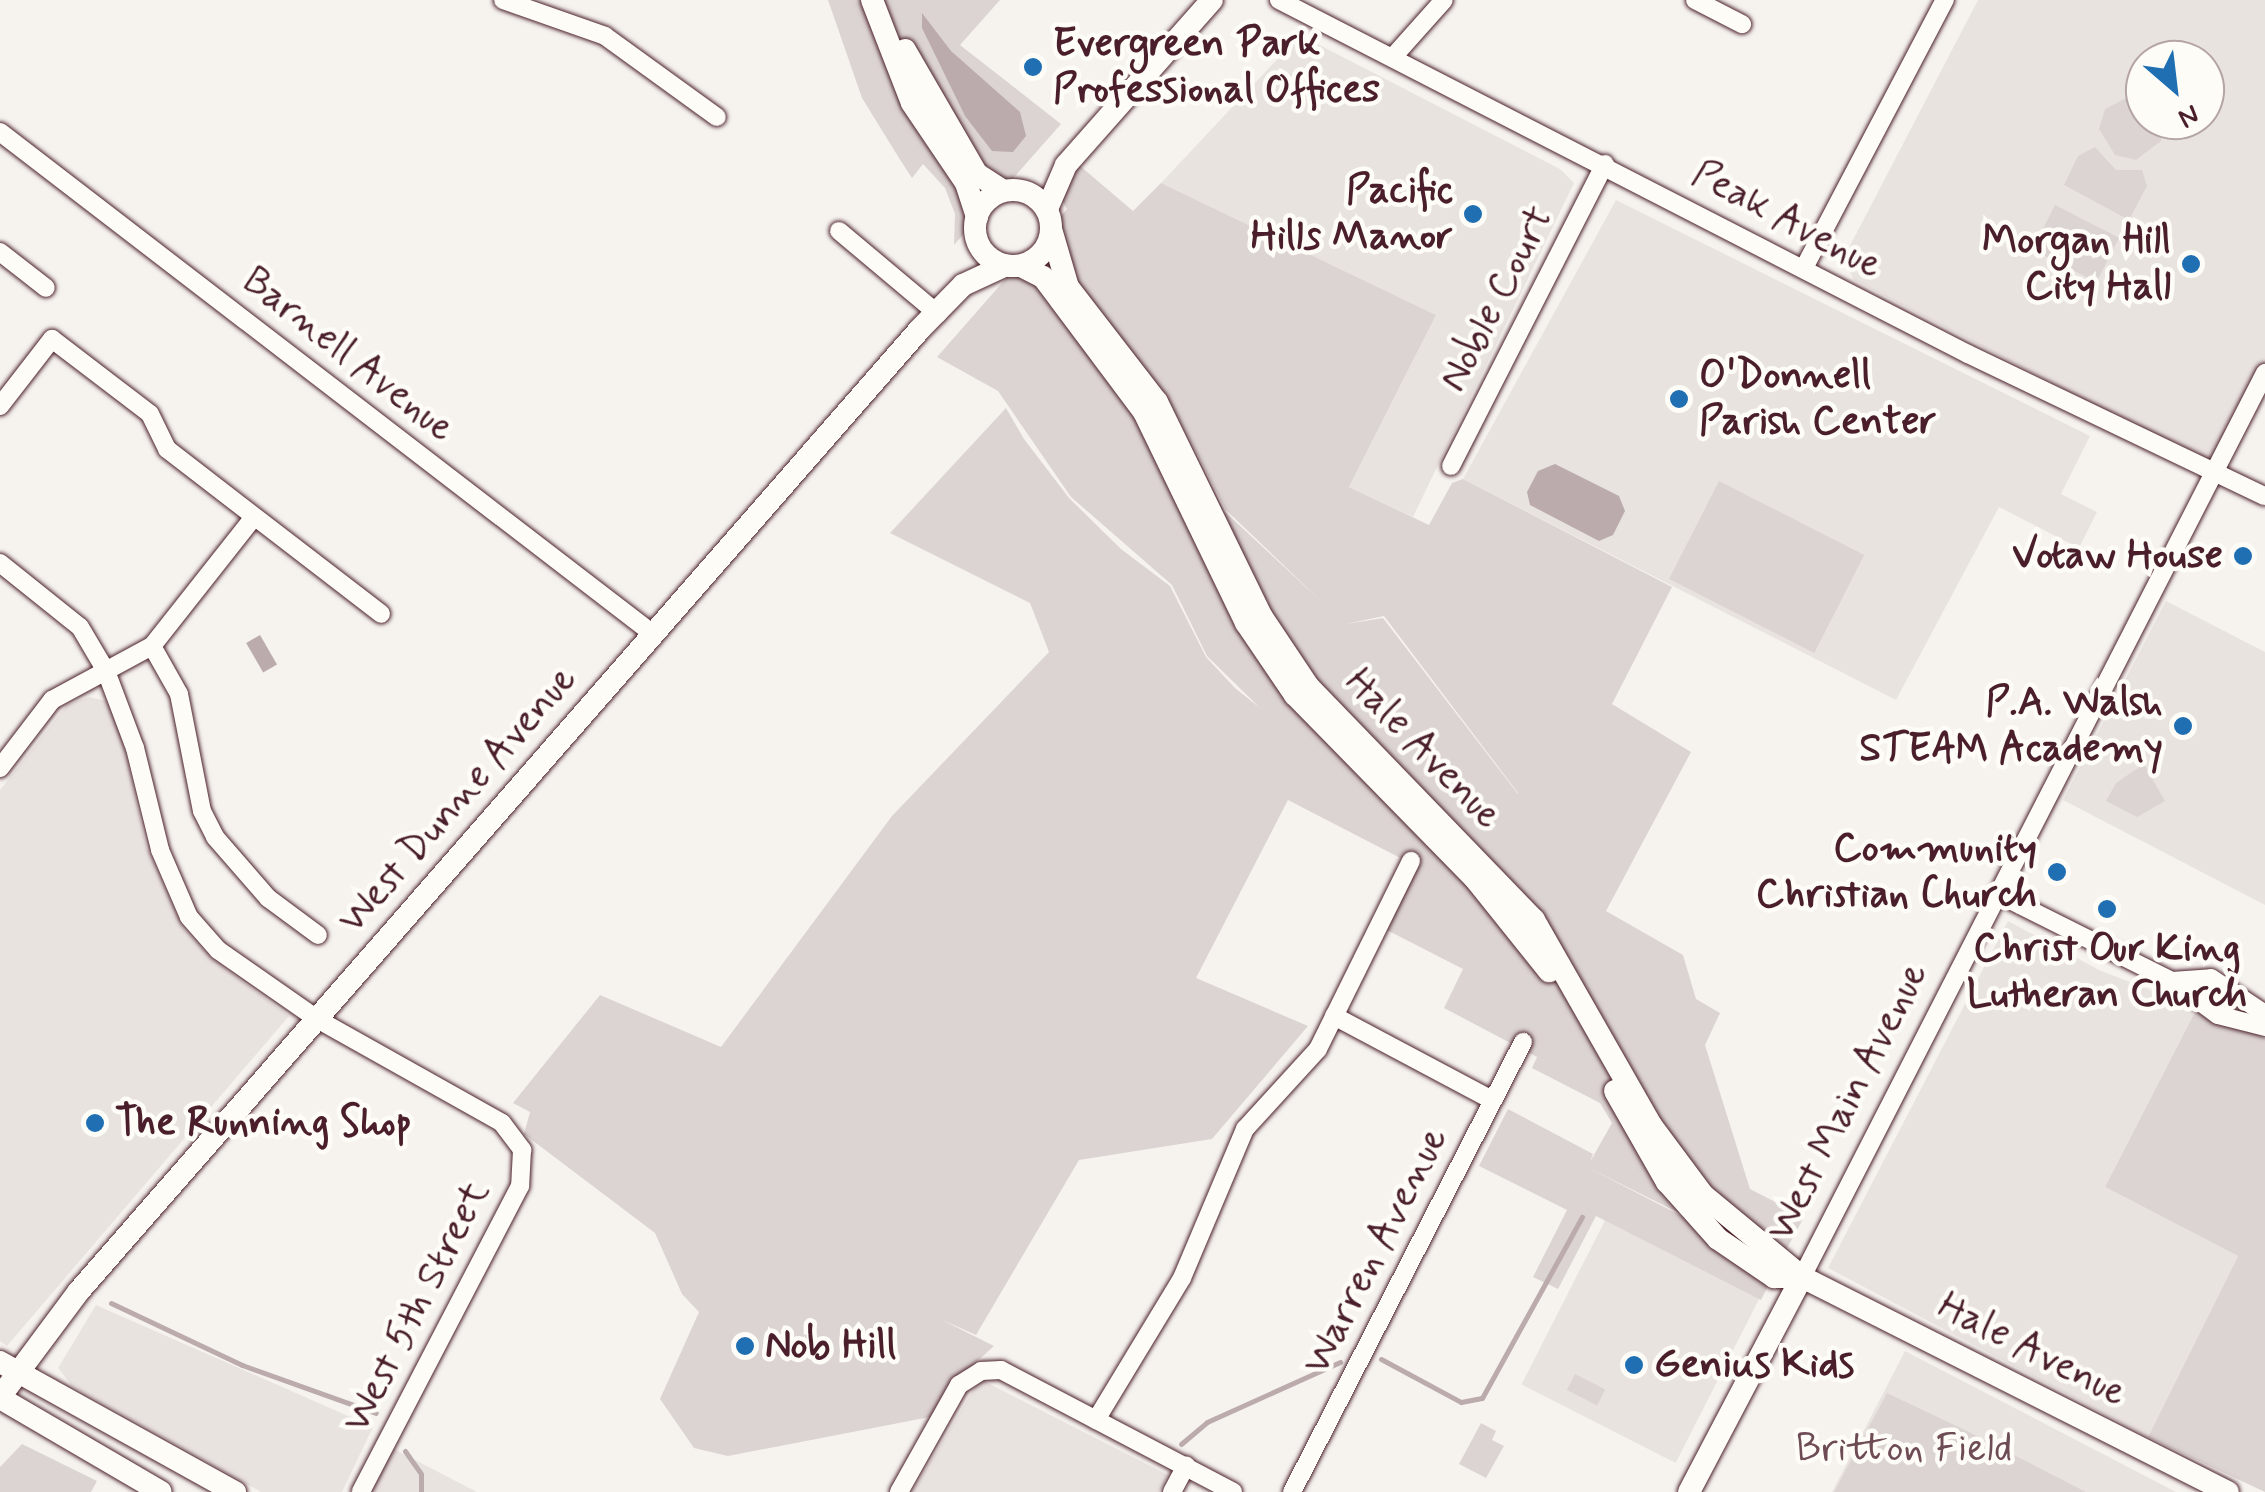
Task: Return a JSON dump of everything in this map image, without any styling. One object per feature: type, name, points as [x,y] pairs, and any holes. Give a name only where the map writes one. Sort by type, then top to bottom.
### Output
[{"type":"main road","points":[[872,0],[912,103],[966,184],[990,258],[1014,266],[1041,255],[1066,165]]},
{"type":"main road","points":[[888,0],[907,56],[948,132],[977,174],[1012,190],[1049,219]]},
{"type":"main road","points":[[977,227],[1012,190],[1066,165],[1212,0]]},
{"type":"main road","name":"Hale Avenue","points":[[1049,219],[1068,287],[1157,402],[1262,617],[1308,686],[1534,920],[1682,1172],[1802,1277],[2228,1492]]},
{"type":"main road","name":"West Dunne Avenue","points":[[964,285],[977,227]]},
{"type":"main road","name":"West Dunne Avenue","points":[[0,1398],[9,1367],[938,314],[964,285],[1014,266]]},
{"type":"main road","name":"Hale Avenue","points":[[1014,266],[1044,277],[1144,412],[1246,624],[1295,696],[1476,880],[1544,962],[1667,1182],[1746,1259],[1778,1278],[1802,1277]]},
{"type":"main road","name":"West Main Avenue","points":[[1689,1492],[1802,1277]]},
{"type":"main road","points":[[9,1367],[235,1492]]},
{"type":"main road","points":[[0,1398],[161,1492]]},
{"type":"street","name":"Peak Avenue","points":[[1279,0],[1804,268],[2265,496]]},
{"type":"street","points":[[1392,57],[1444,0]]},
{"type":"street","points":[[1695,0],[1742,24]]},
{"type":"street","points":[[1804,268],[1945,0]]},
{"type":"street","points":[[515,3],[606,36],[717,117]]},
{"type":"street","name":"Barnell Avenue","points":[[0,132],[653,634]]},
{"type":"street","name":"Noble Court","points":[[1452,466],[1605,164]]},
{"type":"street","points":[[839,230],[938,314]]},
{"type":"street","points":[[0,252],[46,288]]},
{"type":"street","points":[[0,406],[52,339],[150,414],[168,449],[380,614]]},
{"type":"street","name":"West Main Avenue","points":[[1802,1277],[2265,373]]},
{"type":"street","points":[[0,768],[52,700],[152,646],[254,517]]},
{"type":"street","points":[[0,563],[80,626],[106,671],[136,748],[160,850],[189,918],[218,950],[317,1019]]},
{"type":"street","points":[[152,646],[179,694],[202,811],[215,837],[268,898],[318,935]]},
{"type":"street","points":[[1096,1420],[1182,1278],[1246,1129],[1318,1049],[1411,861]]},
{"type":"street","points":[[1998,894],[2172,981],[2218,1015],[2265,1027]]},
{"type":"street","points":[[2172,981],[2211,978],[2265,1014]]},
{"type":"street","points":[[1334,1016],[1492,1100]]},
{"type":"street","name":"West 5th Street","points":[[317,1019],[502,1123],[522,1150],[520,1186],[360,1492]]},
{"type":"street","name":"Warren Avenue","points":[[1292,1492],[1523,1042]]},
{"type":"street","points":[[899,1492],[959,1385],[981,1371],[1001,1370],[1233,1492]]},
{"type":"street","points":[[1172,1492],[1186,1466]]},
{"type":"shaded area","points":[[1978,0],[2265,0],[2265,366],[2219,457],[2204,462],[1854,280],[1843,259]]},
{"type":"shaded area","points":[[922,13],[951,51],[1020,112],[1026,136],[1013,152],[992,151],[965,116],[922,28]]},
{"type":"shaded area","points":[[1300,35],[1560,169],[1574,183],[1413,517],[1349,487],[1436,315],[1161,183]]},
{"type":"shaded area","points":[[1616,200],[2090,436],[2061,494],[2097,512],[2079,548],[1999,507],[1896,700],[1463,479]]},
{"type":"shaded area","points":[[1555,464],[1619,496],[1625,511],[1613,535],[1599,541],[1530,505],[1527,492],[1538,471]]},
{"type":"shaded area","name":"P.A. Walsh STEAM Academy","points":[[2166,601],[2265,652],[2265,905],[2063,800]]},
{"type":"shaded area","points":[[260,635],[277,664],[263,672],[246,643]]},
{"type":"shaded area","points":[[89,697],[106,701],[119,723],[146,846],[183,928],[212,959],[289,1016],[7,1346],[0,1341],[0,790],[67,705]]},
{"type":"shaded area","points":[[2008,921],[2099,970],[2197,1008],[2105,1187],[2238,1256],[2148,1437],[1828,1268]]},
{"type":"shaded area","points":[[1620,1191],[1774,1270],[1676,1463],[1521,1384]]},
{"type":"shaded area","points":[[96,1305],[373,1427],[342,1492],[261,1492],[72,1386],[58,1368]]},
{"type":"shaded area","points":[[1905,1351],[2176,1492],[1832,1492]]},
{"type":"shaded area","points":[[980,1379],[1168,1475],[1159,1492],[912,1492]]},
{"type":"shaded area","points":[[392,1448],[477,1492],[370,1492]]},
{"type":"green space","points":[[828,0],[1000,0],[960,45],[1061,124],[954,245],[955,214],[945,188],[923,164],[912,178],[899,158],[862,98]]},
{"type":"green space","points":[[2125,99],[2125,140],[2161,141],[2136,160],[2115,155],[2099,129],[2105,109]]},
{"type":"green space","points":[[2095,147],[2116,170],[2142,170],[2147,186],[2129,220],[2064,185],[2078,156]]},
{"type":"green space","points":[[1079,165],[1133,211],[1161,183],[1436,315],[1349,487],[1429,525],[1452,483],[1463,479],[1672,587],[1612,704],[1691,752],[1606,911],[1683,955],[1696,999],[1720,1013],[1705,1045],[1750,1189],[1804,1217],[1779,1263],[1587,1167],[1778,1266],[1761,1300],[1596,1216],[1558,1289],[1533,1277],[1567,1210],[1479,1166],[1508,1109],[1593,1154],[1590,1162],[1612,1123],[1600,1103],[1532,1068],[1537,1057],[1444,1008],[1463,969],[1379,926],[1410,863],[1288,800],[1196,978],[1308,1026],[1212,1139],[1079,1160],[976,1335],[940,1319],[994,1346],[963,1374],[935,1416],[728,1456],[694,1448],[660,1399],[699,1312],[682,1294],[655,1233],[524,1134],[530,1112],[513,1103],[600,995],[721,1047],[892,816],[1049,652],[1030,603],[890,533],[1006,408],[1024,439],[1069,498],[1121,549],[1170,586],[1206,657],[1260,708],[1207,656],[1172,585],[1071,497],[998,391],[937,357],[1067,209],[1056,190]],"holes":[[[1174,409],[1226,510],[1321,601],[1224,511]],[[1384,616],[1518,793],[1518,794],[1383,618],[1346,624]]]},
{"type":"green space","points":[[2055,205],[2119,238],[2096,282],[2032,250]]},
{"type":"green space","points":[[1719,481],[1864,555],[1814,653],[1669,579]]},
{"type":"green space","points":[[2144,764],[2165,801],[2137,817],[2106,801],[2116,783]]},
{"type":"green space","points":[[2197,1008],[2265,1038],[2265,1492],[2148,1437],[2238,1256],[2105,1187]]},
{"type":"green space","points":[[1575,1374],[1605,1389],[1597,1405],[1567,1390]]},
{"type":"green space","name":"Britton Field","points":[[1887,1393],[1967,1431],[2086,1492],[1834,1492]]},
{"type":"green space","points":[[1481,1423],[1496,1431],[1492,1440],[1504,1446],[1486,1478],[1459,1464]]},
{"type":"green space","points":[[22,1444],[97,1481],[91,1492],[0,1492],[0,1467]]},
{"type":"waterway","points":[[1381,1359],[1461,1402],[1482,1398],[1582,1217]]},
{"type":"waterway","points":[[111,1303],[242,1365],[376,1413]]},
{"type":"waterway","points":[[1181,1444],[1207,1422],[1340,1362]]},
{"type":"waterway","points":[[405,1451],[421,1474],[421,1492]]},
{"type":"place","name":"Evergreen Park Professional Offices","points":[[1033,67]]},
{"type":"place","name":"Pacific Hills Manor","points":[[1473,214]]},
{"type":"place","name":"Morgan Hill City Hall","points":[[2191,264]]},
{"type":"place","name":"O'Donnell Parish Center","points":[[1679,399]]},
{"type":"place","name":"Votaw House","points":[[2243,556]]},
{"type":"place","name":"P.A. Walsh STEAM Academy","points":[[2183,726]]},
{"type":"place","name":"Community Christian Church","points":[[2057,872]]},
{"type":"place","name":"Christ Our King Lutheran Church","points":[[2107,909]]},
{"type":"place","name":"The Running Shop","points":[[95,1123]]},
{"type":"place","name":"Nob Hill","points":[[745,1346]]},
{"type":"place","name":"Genius Kids","points":[[1634,1365]]}]
